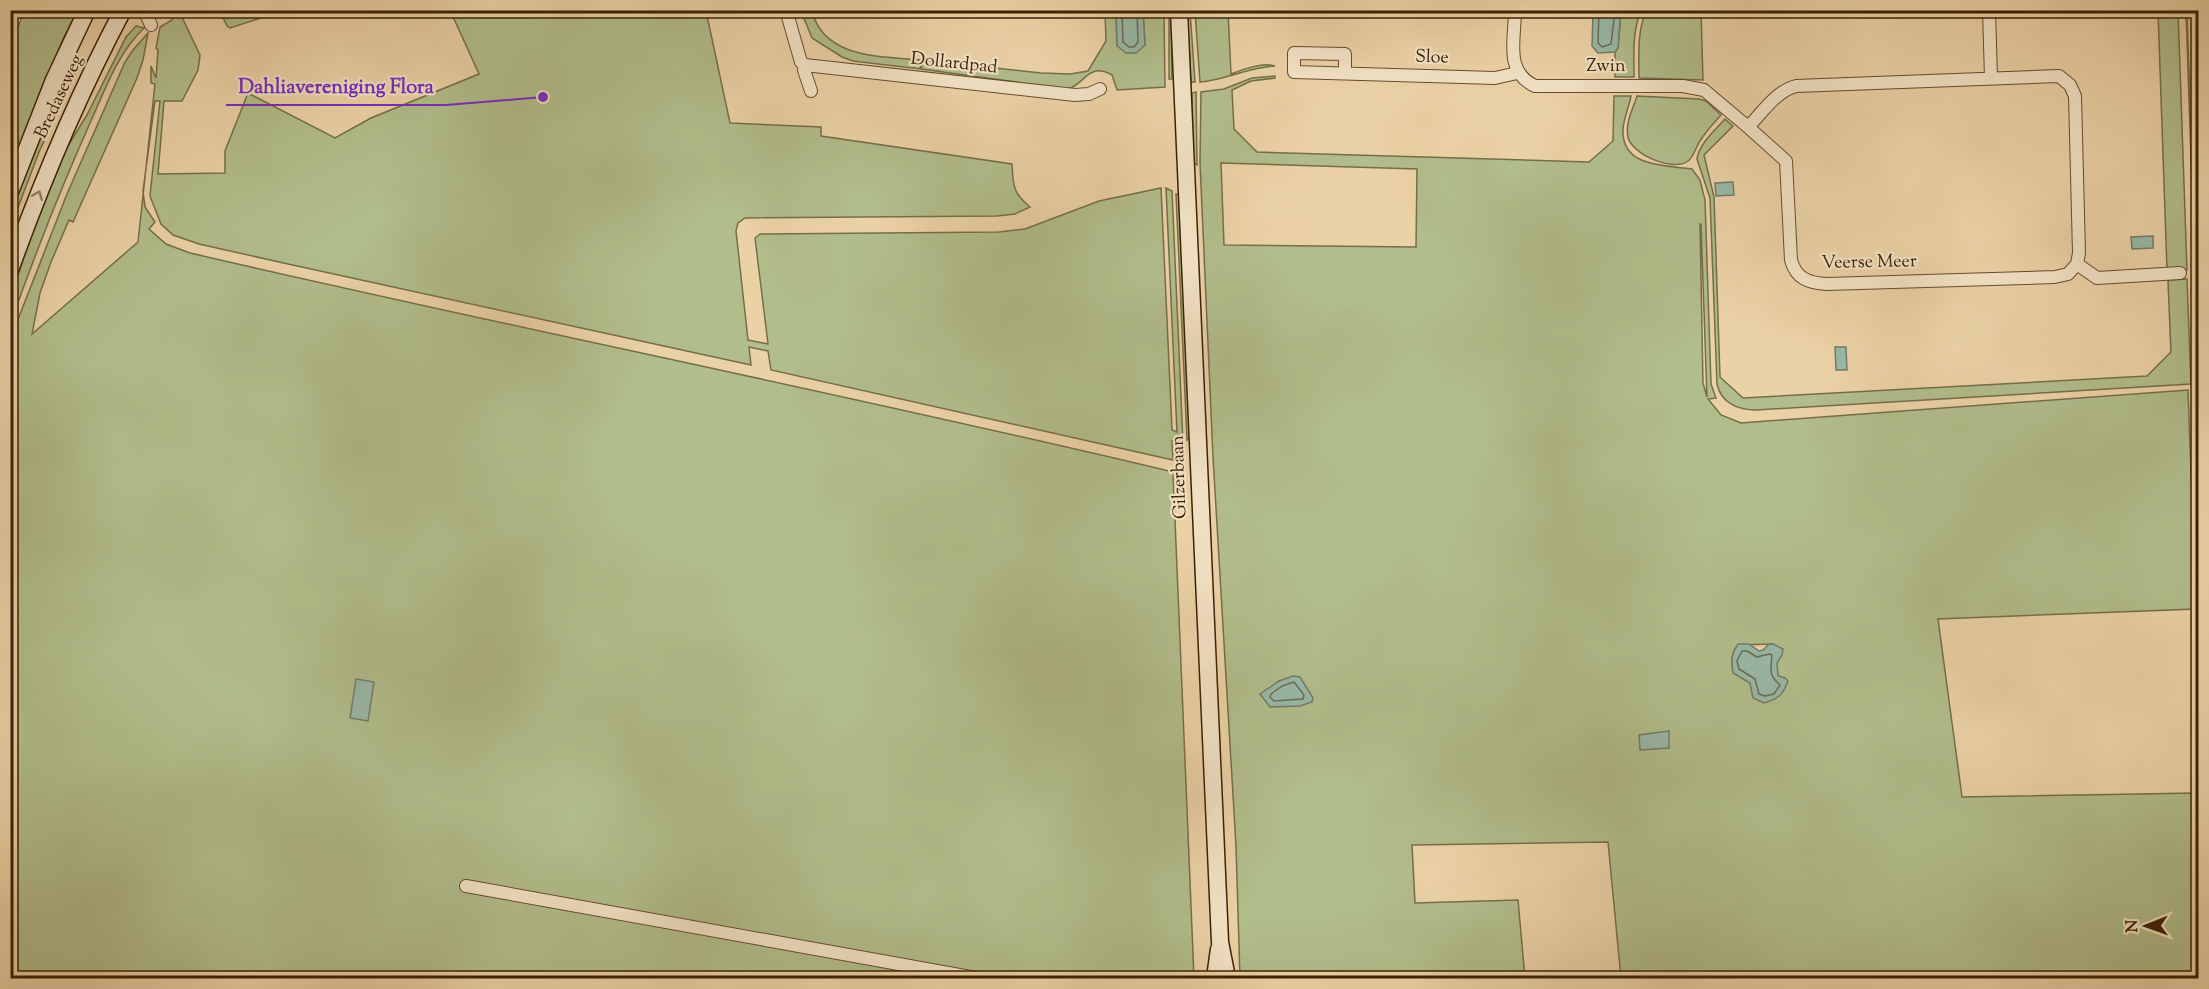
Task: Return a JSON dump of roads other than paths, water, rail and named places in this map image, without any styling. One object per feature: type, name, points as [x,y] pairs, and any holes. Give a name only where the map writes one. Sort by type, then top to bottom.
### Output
[{"type":"street","points":[[10,32],[17,10]]},
{"type":"street","name":"Bredaseweg","points":[[10,192],[54,80],[87,10]]},
{"type":"street","name":"Bredaseweg","points":[[10,270],[71,118],[123,10]]},
{"type":"street","points":[[144,10],[151,25]]},
{"type":"street","points":[[786,10],[801,62],[805,65],[804,70],[811,91]]},
{"type":"street","name":"Gilzerbaan","points":[[1179,10],[1220,942],[1227,978]]},
{"type":"street","points":[[1515,10],[1514,63],[1517,73]]},
{"type":"street","points":[[1989,10],[1991,78]]},
{"type":"street","name":"Dollardpad","points":[[805,65],[1074,95],[1089,94],[1100,89]]},
{"type":"street","name":"Sloe","points":[[1345,73],[1495,78],[1517,73]]},
{"type":"street","name":"Zwin","points":[[1517,73],[1525,81],[1535,86],[1673,86],[1704,90],[1748,127]]},
{"type":"street","points":[[1748,127],[1780,93],[1796,86],[2054,75],[2067,81],[2074,90],[2078,171],[2079,253],[2077,264],[2097,278],[2180,273]]},
{"type":"street","name":"Veerse Meer","points":[[1748,127],[1786,161],[1791,260],[1796,273],[1805,280],[1827,284],[2055,277],[2068,274],[2077,264]]},
{"type":"street","points":[[466,886],[976,978]]},
{"type":"street","name":"Gilzerbaan","points":[[1215,978],[1220,942]]},
{"type":"water","points":[[1116,11],[1143,11],[1145,45],[1136,53],[1126,53],[1117,46]]},
{"type":"water","points":[[1593,11],[1621,11],[1618,48],[1615,52],[1598,53],[1592,46]]},
{"type":"water","points":[[1733,182],[1734,195],[1716,196],[1715,183]]},
{"type":"water","points":[[2153,236],[2153,248],[2132,249],[2131,237]]},
{"type":"water","points":[[1835,347],[1846,347],[1847,370],[1836,370]]},
{"type":"water","points":[[1738,644],[1749,644],[1759,651],[1769,644],[1783,649],[1777,663],[1778,676],[1788,681],[1779,696],[1764,703],[1753,698],[1750,683],[1733,673],[1732,658]]},
{"type":"water","points":[[1293,676],[1300,677],[1313,698],[1312,702],[1300,706],[1270,707],[1260,694],[1279,681]]},
{"type":"water","points":[[356,679],[374,682],[368,721],[350,718]]},
{"type":"water","points":[[1669,731],[1669,748],[1640,750],[1639,735]]},
{"type":"place","name":"Dahliavereniging Flora","points":[[543,97]]}]
